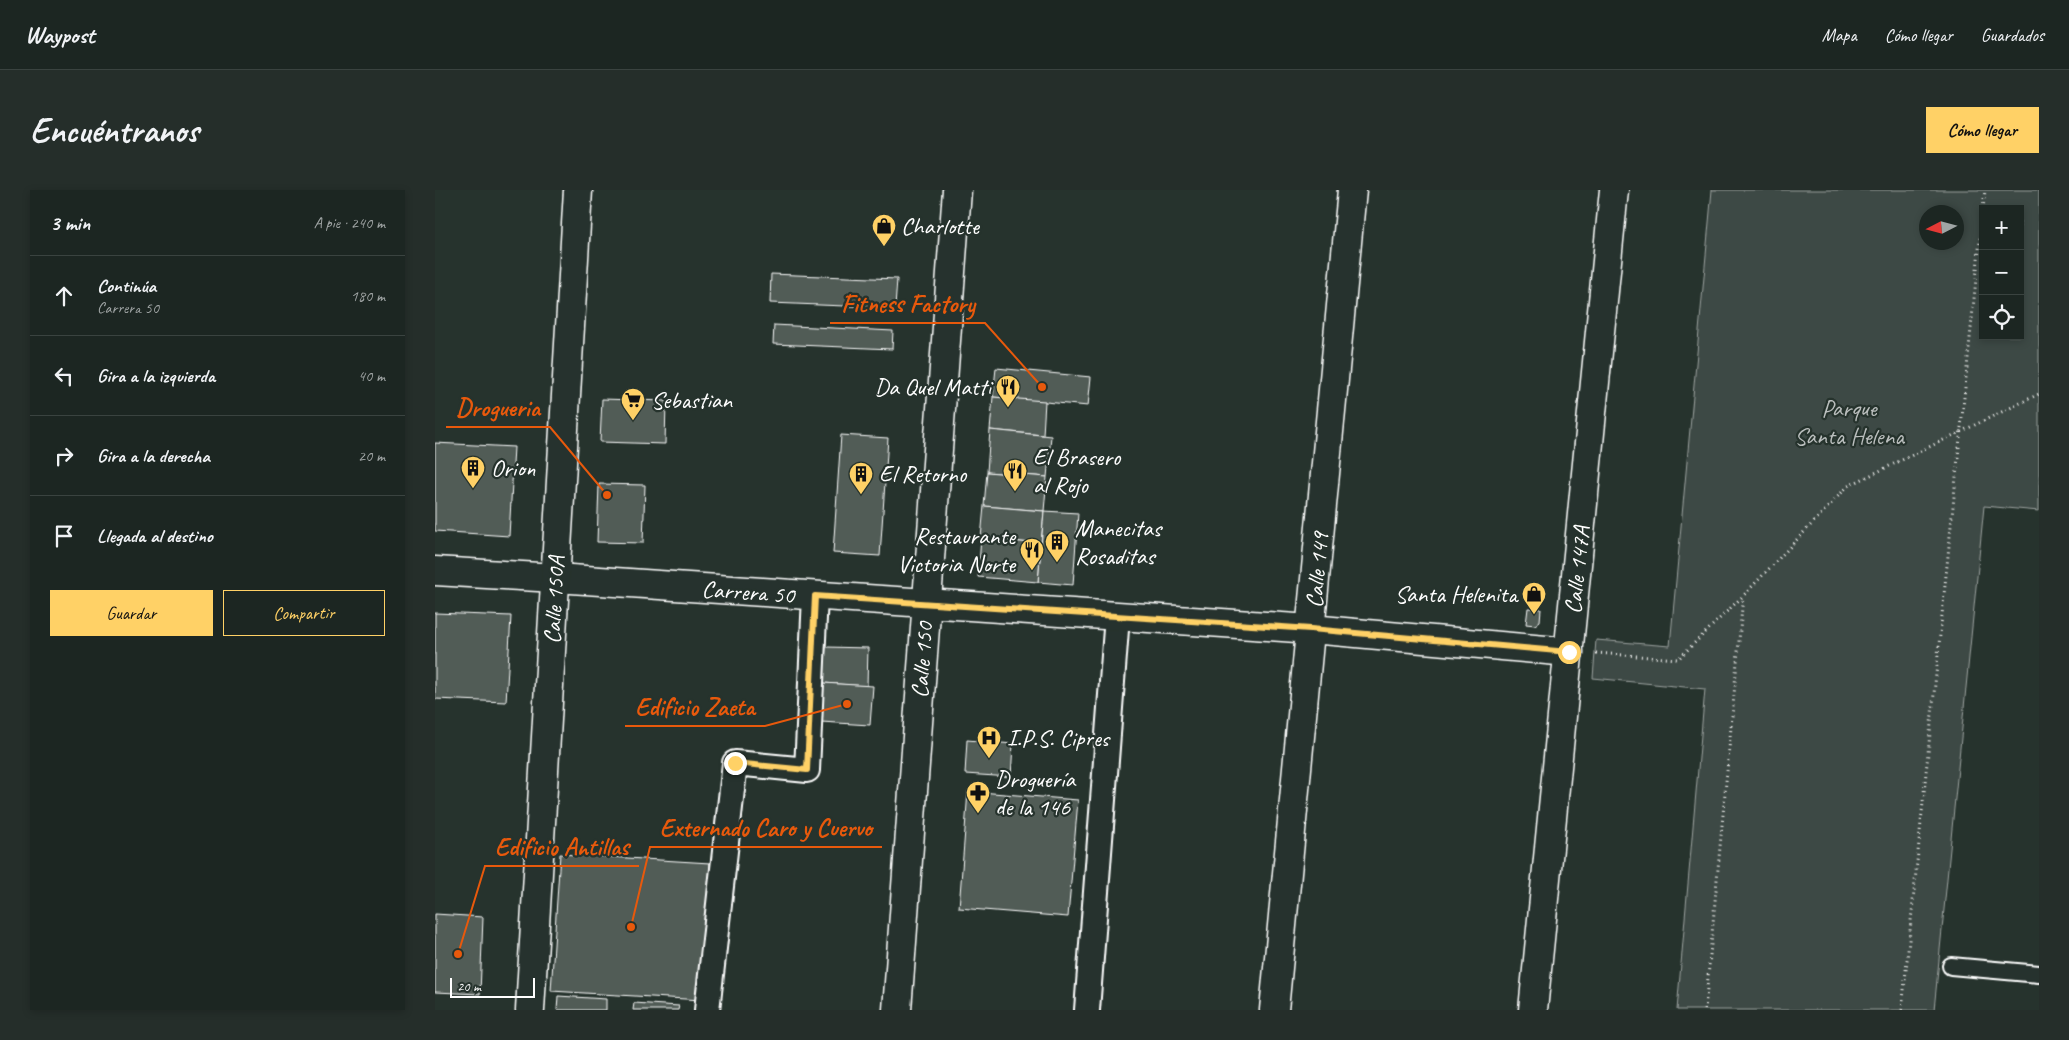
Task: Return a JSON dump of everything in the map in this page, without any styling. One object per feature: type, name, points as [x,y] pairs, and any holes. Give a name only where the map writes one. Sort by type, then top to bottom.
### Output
[{"type":"street","name":"Calle 150A","points":[[530,1010],[578,190]]},
{"type":"street","name":"Calle 150","points":[[897,1010],[957,190]]},
{"type":"street","name":"Calle 149","points":[[1274,1010],[1352,190]]},
{"type":"street","name":"Calle 147A","points":[[1533,1010],[1614,190]]},
{"type":"street","name":"Carrera 50","points":[[435,571],[1311,629],[1569,652]]},
{"type":"street","points":[[707,1010],[735,763],[807,770],[815,596]]},
{"type":"street","points":[[1087,1010],[1117,616]]},
{"type":"lane","points":[[1951,966],[2039,974]]},
{"type":"path","points":[[1984,205],[1985,190]]},
{"type":"path","points":[[1902,1010],[1979,249]]},
{"type":"path","points":[[1569,652],[1678,658],[1743,596],[1848,486],[2039,394]]},
{"type":"path","points":[[1705,1010],[1743,596]]},
{"type":"green space","name":"Parque Santa Helena","points":[[1712,190],[2039,190],[2039,511],[1984,506],[1934,1010],[1677,1010],[1705,689],[1593,678],[1596,640],[1670,646]]},
{"type":"building","points":[[771,274],[897,279],[895,308],[770,303]]},
{"type":"building","points":[[774,325],[893,331],[892,349],[773,344]]},
{"type":"building","points":[[996,368],[1091,377],[1088,406],[993,397]]},
{"type":"building","points":[[993,397],[1045,401],[1043,435],[990,430]]},
{"type":"building","name":"Sebastian","points":[[602,399],[666,401],[665,444],[600,442]]},
{"type":"building","points":[[990,430],[1051,436],[1047,477],[987,472]]},
{"type":"building","name":"El Retorno","points":[[841,435],[888,438],[880,556],[833,553]]},
{"type":"building","name":"Orion","points":[[435,443],[514,447],[509,536],[435,531]]},
{"type":"building","name":"El Brasero al Rojo","points":[[987,472],[1047,477],[1044,511],[984,506]]},
{"type":"building","points":[[599,484],[645,485],[643,543],[597,542]]},
{"type":"building","points":[[984,506],[1044,511],[1041,544],[981,538]]},
{"type":"building","name":"Manecitas Rosaditas","points":[[1044,511],[1078,513],[1073,585],[1038,582]]},
{"type":"building","points":[[981,538],[1041,544],[1038,582],[978,577]]},
{"type":"building","name":"Santa Helenita","points":[[1528,608],[1541,609],[1540,621],[1535,625],[1526,624]]},
{"type":"building","points":[[435,613],[511,616],[506,702],[435,699]]},
{"type":"building","points":[[826,647],[868,648],[867,686],[823,683]]},
{"type":"building","points":[[823,683],[873,686],[870,725],[821,722]]},
{"type":"building","name":"I.P.S. Cipres","points":[[967,740],[1013,744],[1011,777],[965,774]]},
{"type":"building","points":[[968,791],[1078,800],[1068,917],[959,908]]},
{"type":"building","points":[[560,854],[710,863],[702,1000],[551,991]]},
{"type":"building","points":[[435,914],[483,917],[480,994],[435,992]]},
{"type":"building","points":[[558,996],[606,999],[606,1010],[557,1010]]},
{"type":"building","points":[[634,1003],[679,1006],[678,1010],[633,1010]]},
{"type":"place","name":"Charlotte","points":[[884,247]]},
{"type":"place","name":"Fitness Factory","points":[[1042,387]]},
{"type":"place","name":"Da Quel Matti","points":[[1008,408]]},
{"type":"place","name":"Sebastian","points":[[633,421]]},
{"type":"place","name":"Orion","points":[[473,489]]},
{"type":"place","name":"El Brasero al Rojo","points":[[1015,492]]},
{"type":"place","name":"Drogueria","points":[[607,495]]},
{"type":"place","name":"El Retorno","points":[[861,495]]},
{"type":"place","name":"Manecitas Rosaditas","points":[[1057,563]]},
{"type":"place","name":"Restaurante Victoria Norte","points":[[1032,571]]},
{"type":"place","name":"Santa Helenita","points":[[1534,615]]},
{"type":"place","name":"Edificio Zaeta","points":[[847,704]]},
{"type":"place","name":"I.P.S. Cipres","points":[[989,759]]},
{"type":"place","name":"Droguería de la 146","points":[[978,814]]},
{"type":"place","name":"Externado Caro y Cuervo","points":[[631,927]]},
{"type":"place","name":"Edificio Antillas","points":[[458,954]]},
{"type":"route","points":[[735,763],[807,770],[815,596],[1311,629],[1569,652]]}]
